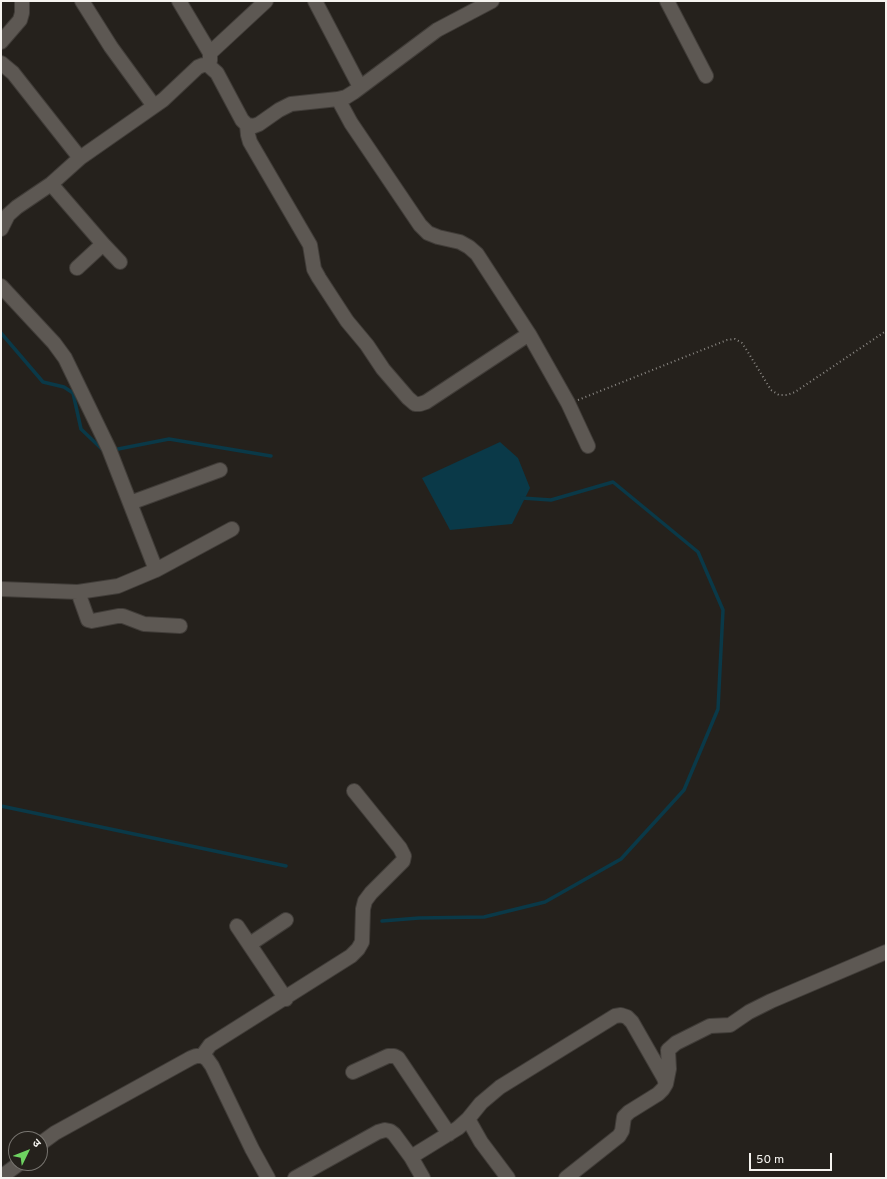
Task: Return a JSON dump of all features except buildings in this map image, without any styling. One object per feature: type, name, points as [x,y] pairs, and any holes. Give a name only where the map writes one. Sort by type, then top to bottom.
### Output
[{"type":"street","points":[[1,42],[20,20],[22,13],[22,1]]},
{"type":"street","points":[[82,1],[111,47],[154,106]]},
{"type":"street","points":[[179,1],[242,120],[247,125],[254,126],[291,104],[346,97],[437,30],[492,1]]},
{"type":"street","points":[[1,229],[4,214],[17,207],[50,184],[80,158],[163,100],[198,67],[203,65],[266,1]]},
{"type":"street","points":[[315,1],[360,87]]},
{"type":"street","points":[[667,1],[706,76]]},
{"type":"street","points":[[1,63],[13,73],[80,158]]},
{"type":"street","points":[[338,99],[343,111],[420,225],[428,233],[464,245],[477,254],[529,334],[568,403],[588,446]]},
{"type":"street","points":[[247,125],[250,142],[310,245],[314,269],[319,278],[347,320],[383,368],[408,398],[415,404],[426,402],[529,334]]},
{"type":"street","points":[[50,184],[120,262]]},
{"type":"street","points":[[77,268],[103,244]]},
{"type":"street","points":[[1,286],[54,343],[65,358],[110,452],[156,570]]},
{"type":"street","points":[[130,504],[220,470]]},
{"type":"street","points":[[1,589],[78,592],[118,586],[156,570],[232,529]]},
{"type":"street","points":[[78,592],[88,620],[92,621],[123,616],[144,624],[180,626]]},
{"type":"street","points":[[202,1056],[210,1046],[286,999],[358,950],[362,942],[362,909],[365,901],[403,861],[404,856],[400,848],[354,791]]},
{"type":"street","points":[[250,944],[286,920]]},
{"type":"street","points":[[237,926],[286,999]]},
{"type":"street","points":[[566,1178],[619,1136],[622,1131],[624,1117],[629,1112],[658,1094],[663,1089],[666,1084],[669,1070],[668,1050],[671,1046],[710,1026],[730,1025],[760,1006],[886,952]]},
{"type":"street","points":[[411,1156],[449,1134],[468,1120],[481,1103],[500,1087],[614,1016],[621,1015],[627,1017],[632,1022],[666,1084]]},
{"type":"street","points":[[48,1139],[191,1058],[202,1056],[207,1059],[212,1066],[252,1149],[268,1178]]},
{"type":"street","points":[[353,1072],[388,1056],[398,1058],[449,1134]]},
{"type":"street","points":[[468,1120],[481,1142],[508,1178]]},
{"type":"street","points":[[294,1178],[378,1132],[385,1130],[390,1130],[394,1134],[411,1156],[424,1178]]},
{"type":"street","points":[[1,1177],[9,1171]]},
{"type":"path","points":[[568,403],[590,396],[727,340],[735,339],[742,343],[771,390],[779,395],[787,395],[795,392],[886,331]]},
{"type":"water","points":[[500,442],[518,458],[530,488],[512,524],[450,530],[422,478]]},
{"type":"waterway","points":[[1,333],[43,382],[64,387],[73,393],[81,429],[105,452]]},
{"type":"waterway","points":[[113,450],[169,439],[271,456]]},
{"type":"waterway","points":[[382,921],[419,918],[484,917],[545,902],[621,859],[684,790],[718,709],[723,610],[698,552],[613,482],[551,500],[522,498]]},
{"type":"waterway","points":[[1,806],[286,866]]}]
